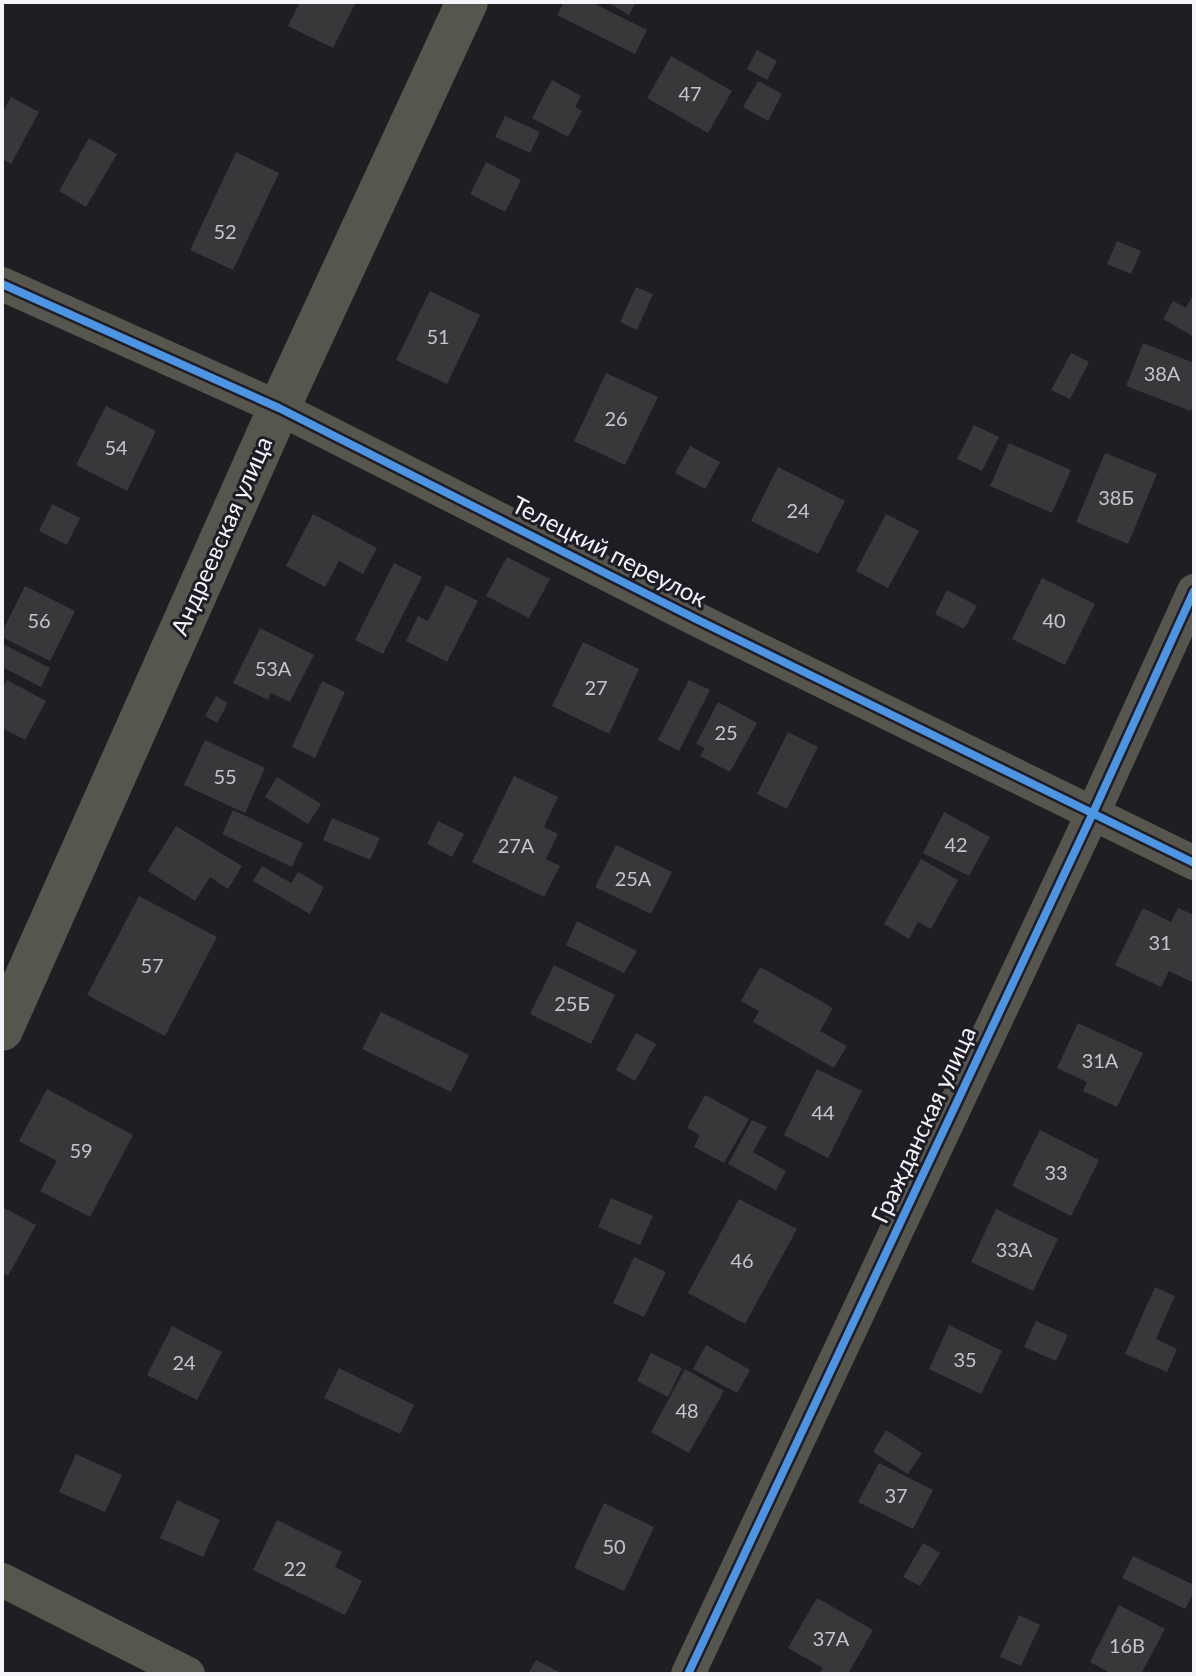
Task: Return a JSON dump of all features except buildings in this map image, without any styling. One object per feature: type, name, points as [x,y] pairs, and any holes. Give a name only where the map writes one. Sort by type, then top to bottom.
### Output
[{"type":"street","name":"Андреевская улица","points":[[2,1030],[279,408],[467,2]]},
{"type":"street","name":"Телецкий переулок","points":[[2,284],[279,408],[1092,815],[1194,863]]},
{"type":"street","name":"Гражданская улица","points":[[688,1674],[1092,815],[1194,591]]},
{"type":"street","points":[[2,1580],[188,1674]]},
{"type":"cycle path","points":[[2,284],[279,408],[698,620],[1194,863]]},
{"type":"cycle path","points":[[688,1674],[1092,815],[1194,591]]}]
